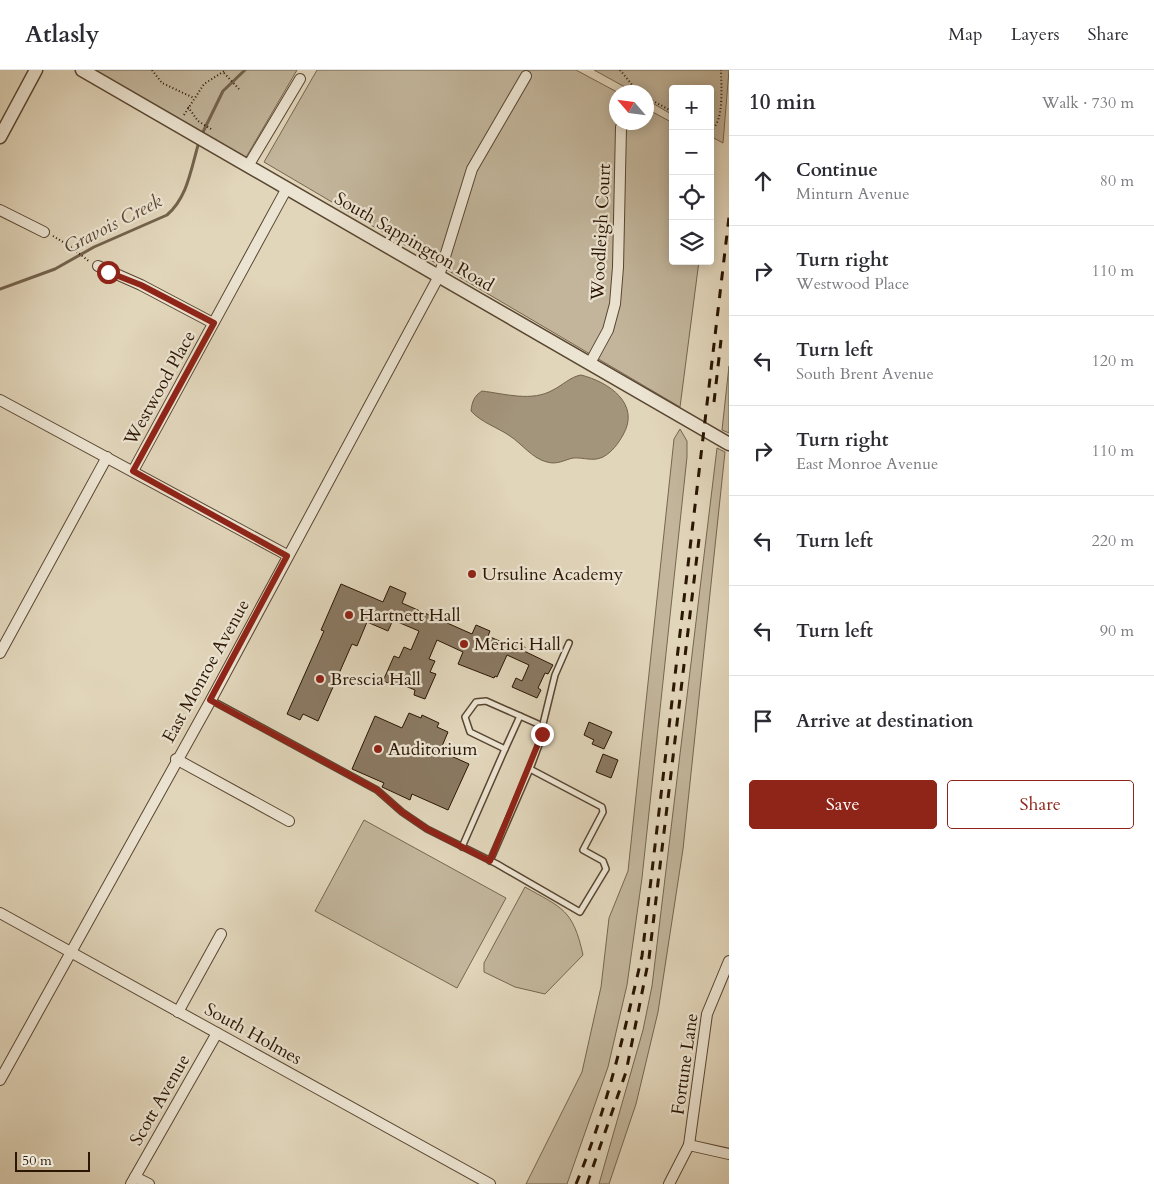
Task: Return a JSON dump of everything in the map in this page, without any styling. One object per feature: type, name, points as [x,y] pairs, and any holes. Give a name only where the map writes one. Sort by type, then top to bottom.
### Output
[{"type":"street","points":[[0,136],[36,70]]},
{"type":"street","name":"South Sappington Road","points":[[82,70],[729,444]]},
{"type":"street","name":"East Monroe Avenue","points":[[0,1080],[210,700],[439,276],[472,169],[526,76]]},
{"type":"street","points":[[248,166],[300,79]]},
{"type":"street","name":"Woodleigh Court","points":[[590,363],[608,330],[615,304],[618,267],[621,130]]},
{"type":"street","name":"Westwood Place","points":[[133,471],[287,188]]},
{"type":"street","points":[[0,210],[44,232]]},
{"type":"street","points":[[98,266],[141,285],[214,323]]},
{"type":"street","points":[[0,400],[287,556]]},
{"type":"street","points":[[0,653],[107,457]]},
{"type":"street","points":[[176,760],[288,821]]},
{"type":"street","name":"South Holmes","points":[[0,913],[71,954],[490,1184]]},
{"type":"street","points":[[178,1012],[221,934]]},
{"type":"street","name":"Fortune Lane","points":[[669,1184],[689,1145],[707,1014],[729,961]]},
{"type":"street","name":"Scott Avenue","points":[[133,1180],[217,1033]]},
{"type":"street","points":[[689,1145],[729,1154]]},
{"type":"street","points":[[133,1180],[149,1184]]},
{"type":"lane","points":[[490,861],[530,769],[542,734],[555,675],[569,643]]},
{"type":"lane","points":[[210,700],[377,790],[414,821],[580,912],[606,869],[602,861],[583,850],[603,816],[602,808],[530,769]]},
{"type":"lane","points":[[505,749],[470,732],[465,717],[476,702],[486,701],[542,728]]},
{"type":"lane","points":[[462,847],[520,716]]},
{"type":"path","points":[[152,70],[166,86],[194,98]]},
{"type":"path","points":[[620,70],[632,85]]},
{"type":"path","points":[[714,128],[720,116],[721,70]]},
{"type":"path","points":[[178,126],[194,98],[208,80],[225,71],[227,78],[238,89]]},
{"type":"path","points":[[654,102],[669,110]]},
{"type":"path","points":[[188,108],[200,123],[211,129]]},
{"type":"path","points":[[44,232],[77,252],[86,260]]},
{"type":"shaded area","points":[[87,70],[297,70],[245,159]]},
{"type":"shaded area","points":[[317,70],[576,70],[609,88],[609,130],[654,130],[654,113],[669,121],[669,265],[698,265],[680,407],[264,162]]},
{"type":"shaded area","points":[[594,70],[729,70],[723,143],[714,138],[714,85],[669,85],[669,113],[654,104],[654,85],[621,85]]},
{"type":"shaded area","points":[[729,366],[729,433],[722,430]]},
{"type":"shaded area","points":[[581,375],[592,378],[611,389],[625,404],[628,414],[628,424],[619,442],[603,457],[592,459],[573,458],[554,463],[542,460],[532,455],[510,436],[485,422],[471,411],[474,400],[482,391],[519,396],[536,396],[545,394],[570,379]]},
{"type":"shaded area","points":[[680,429],[687,441],[687,457],[642,878],[627,985],[608,1067],[567,1184],[526,1184],[582,1072],[601,987],[609,918],[628,871],[674,439]]},
{"type":"shaded area","points":[[717,448],[725,452],[683,849],[658,1012],[636,1104],[609,1184],[599,1184],[643,1030],[652,986]]},
{"type":"shaded area","points":[[364,820],[506,898],[457,988],[315,911]]},
{"type":"shaded area","points":[[525,887],[557,906],[570,919],[575,928],[583,955],[545,994],[515,987],[484,972],[484,963]]},
{"type":"building","points":[[341,584],[383,602],[390,586],[406,593],[402,603],[472,634],[476,625],[490,631],[488,636],[513,647],[516,643],[525,647],[524,651],[553,665],[548,674],[545,673],[538,688],[541,690],[537,698],[512,687],[516,678],[522,681],[529,665],[507,655],[497,677],[495,676],[494,678],[458,664],[463,652],[437,640],[429,659],[435,661],[430,672],[436,674],[425,699],[414,695],[415,690],[398,683],[396,686],[383,681],[394,656],[399,658],[404,647],[411,650],[419,631],[393,620],[388,631],[367,622],[357,646],[352,644],[318,721],[303,714],[300,720],[287,714],[324,631],[321,630]]},
{"type":"building","points":[[409,713],[421,718],[422,715],[439,723],[437,727],[448,732],[440,751],[469,764],[448,810],[412,794],[410,800],[382,787],[384,783],[352,769],[375,716],[402,728]]},
{"type":"building","points":[[589,722],[612,732],[604,749],[592,744],[594,740],[584,735]]},
{"type":"building","points":[[603,754],[618,760],[611,778],[596,772]]},
{"type":"waterway","name":"Gravois Creek","points":[[201,136],[223,91],[245,70]]},
{"type":"waterway","name":"Gravois Creek","points":[[0,289],[55,269],[94,247],[167,215],[180,200],[184,191],[199,142]]},
{"type":"railway","points":[[576,1184],[606,1100],[642,956],[729,217]]},
{"type":"railway","points":[[714,402],[721,340]]},
{"type":"railway","points":[[587,1184],[626,1072],[649,958],[699,539]]},
{"type":"place","name":"Ursuline Academy","points":[[472,574]]},
{"type":"place","name":"Hartnett Hall","points":[[349,615]]},
{"type":"place","name":"Merici Hall","points":[[464,644]]},
{"type":"place","name":"Brescia Hall","points":[[320,679]]},
{"type":"place","name":"Auditorium","points":[[378,749]]},
{"type":"route","points":[[108,272],[141,285],[214,323],[133,471],[287,556],[210,700],[377,790],[402,812],[427,829],[490,861],[530,769],[542,734]]}]
